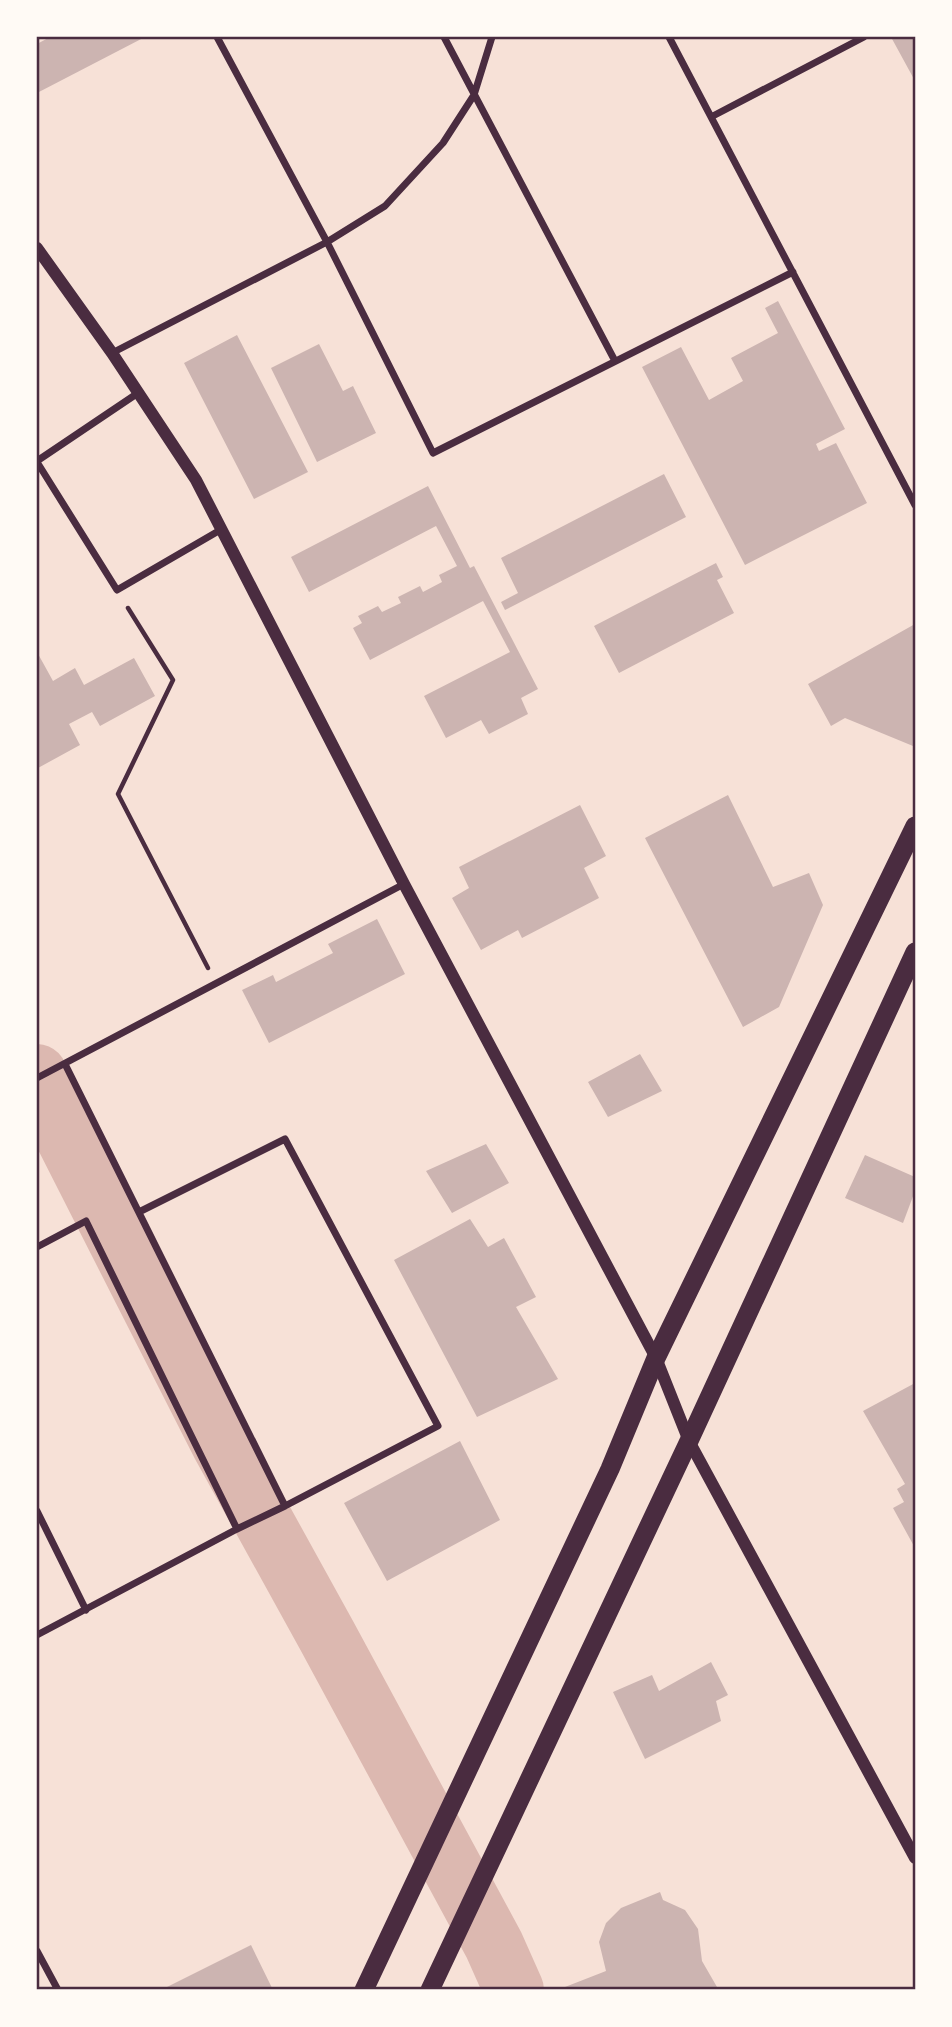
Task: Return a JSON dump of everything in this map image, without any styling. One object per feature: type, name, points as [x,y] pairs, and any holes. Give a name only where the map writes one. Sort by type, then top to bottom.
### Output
[{"type":"highway","points":[[364,1990],[610,1469],[656,1358],[915,826]]},
{"type":"highway","points":[[430,1990],[689,1441],[915,952]]},
{"type":"street","points":[[217,37],[327,242],[433,453],[793,272]]},
{"type":"street","points":[[444,37],[615,361]]},
{"type":"street","points":[[112,353],[327,242],[385,206],[443,143],[474,95],[492,37]]},
{"type":"street","points":[[669,37],[915,505]]},
{"type":"street","points":[[711,117],[864,37]]},
{"type":"street","points":[[37,248],[112,353],[196,480],[404,884],[656,1358],[689,1441],[915,1858]]},
{"type":"street","points":[[138,393],[37,462],[117,590],[222,529]]},
{"type":"street","points":[[37,1077],[404,884]]},
{"type":"street","points":[[65,1064],[285,1506]]},
{"type":"street","points":[[37,1635],[438,1426],[285,1139],[139,1212]]},
{"type":"street","points":[[37,1247],[86,1222],[237,1530]]},
{"type":"street","points":[[37,1511],[86,1610]]},
{"type":"street","points":[[37,1951],[58,1990]]},
{"type":"path","points":[[117,590],[173,680],[118,794],[216,984]]},
{"type":"building","points":[[50,37],[145,37],[37,93],[37,44]]},
{"type":"building","points":[[891,37],[915,37],[915,81]]},
{"type":"building","points":[[778,301],[845,429],[816,444],[819,451],[836,443],[867,503],[745,565],[642,367],[681,347],[709,400],[743,381],[731,358],[778,333],[765,308]]},
{"type":"building","points":[[237,335],[308,472],[254,499],[184,363]]},
{"type":"building","points":[[319,344],[343,391],[353,386],[376,433],[317,462],[271,368]]},
{"type":"building","points":[[664,474],[686,517],[505,610],[501,602],[518,593],[501,558]]},
{"type":"building","points":[[428,486],[470,568],[474,566],[538,689],[521,698],[528,714],[489,734],[481,720],[446,738],[424,696],[510,652],[483,601],[370,660],[353,628],[362,623],[358,616],[378,606],[382,612],[401,603],[398,597],[420,586],[423,592],[442,582],[439,575],[457,566],[436,526],[309,592],[291,557]]},
{"type":"building","points":[[716,563],[723,577],[717,580],[734,613],[619,673],[594,626]]},
{"type":"building","points":[[915,624],[913,746],[845,718],[831,726],[808,684]]},
{"type":"building","points":[[37,652],[53,681],[75,668],[84,685],[134,658],[155,696],[100,726],[92,712],[69,724],[80,745],[38,768]]},
{"type":"building","points":[[728,795],[773,887],[809,873],[823,905],[779,1007],[743,1027],[645,838]]},
{"type":"building","points":[[580,805],[606,856],[584,868],[599,898],[522,938],[518,930],[481,950],[452,898],[469,888],[459,867]]},
{"type":"building","points":[[377,919],[405,974],[269,1043],[242,990],[273,975],[276,982],[333,953],[328,944]]},
{"type":"building","points":[[640,1054],[662,1091],[608,1117],[588,1082]]},
{"type":"building","points":[[486,1144],[509,1183],[452,1213],[426,1171]]},
{"type":"building","points":[[865,1155],[915,1177],[915,1191],[903,1223],[845,1198]]},
{"type":"building","points":[[470,1219],[488,1247],[504,1238],[536,1297],[516,1307],[558,1379],[477,1417],[394,1260]]},
{"type":"building","points":[[915,1383],[915,1548],[893,1508],[904,1502],[897,1489],[905,1484],[863,1411]]},
{"type":"building","points":[[460,1441],[500,1520],[387,1581],[344,1503]]},
{"type":"building","points":[[711,1662],[728,1695],[716,1701],[721,1721],[645,1759],[613,1692],[652,1675],[659,1691]]},
{"type":"building","points":[[660,1892],[663,1900],[685,1910],[698,1929],[702,1961],[717,1987],[710,1990],[567,1990],[565,1987],[606,1971],[599,1942],[606,1923],[621,1908]]},
{"type":"building","points":[[251,1945],[273,1990],[161,1990]]},
{"type":"waterway","points":[[37,1074],[51,1109],[221,1444],[494,1945],[514,1990]]}]
